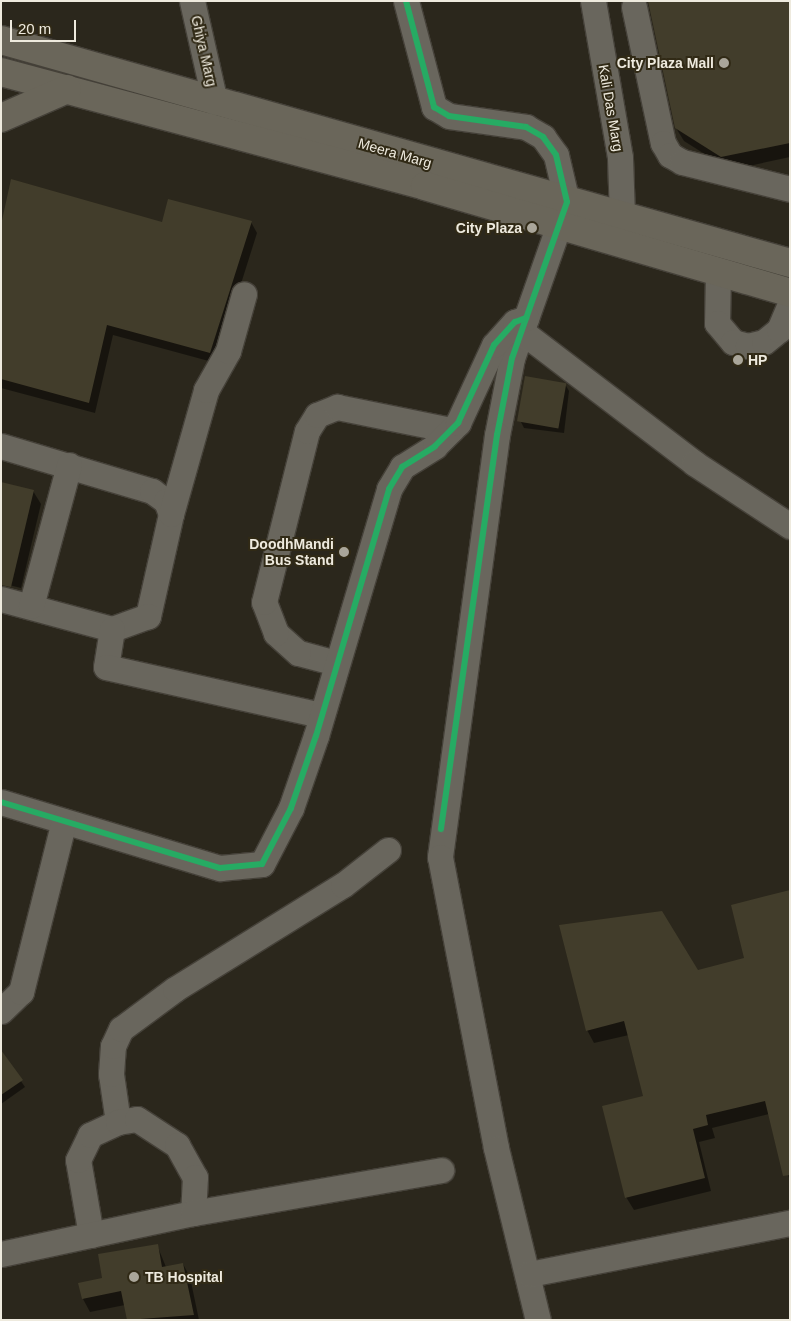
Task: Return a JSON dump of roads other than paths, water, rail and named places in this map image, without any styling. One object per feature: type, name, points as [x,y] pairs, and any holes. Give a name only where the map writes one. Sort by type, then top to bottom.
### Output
[{"type":"main road","name":"Meera Marg","points":[[1,40],[567,202],[790,263]]},
{"type":"main road","name":"Meera Marg","points":[[1,72],[425,186],[560,228],[790,293]]},
{"type":"main road","points":[[1,118],[67,89]]},
{"type":"street","name":"Ghiya Marg","points":[[192,1],[215,102]]},
{"type":"street","points":[[406,1],[434,106],[449,116],[526,127],[543,137],[556,155],[567,202],[560,228],[524,325],[494,454],[441,830],[440,857],[450,920],[496,1148],[529,1274],[538,1320]]},
{"type":"street","points":[[594,8],[637,4],[663,143],[670,155],[682,162],[790,189]]},
{"type":"street","name":"Kali Das Marg","points":[[594,8],[620,158],[622,216],[614,243]]},
{"type":"street","points":[[718,273],[717,322],[732,342],[748,346],[764,342],[779,330],[790,304]]},
{"type":"street","points":[[1,599],[112,629],[148,616],[171,514],[206,390],[228,351],[244,294]]},
{"type":"street","points":[[1,802],[220,868],[262,864],[291,808],[389,489],[402,466],[435,446],[450,430],[475,390],[494,345],[515,322],[524,325],[694,463],[790,526]]},
{"type":"street","points":[[336,663],[298,653],[276,633],[264,602],[307,430],[317,415],[337,407],[450,430]]},
{"type":"street","points":[[1,446],[152,491],[166,501],[171,514]]},
{"type":"street","points":[[31,606],[69,466]]},
{"type":"street","points":[[112,629],[106,667],[320,715]]},
{"type":"street","points":[[1,1011],[21,992],[64,821]]},
{"type":"street","points":[[118,1122],[111,1074],[113,1046],[121,1029],[175,988],[343,886],[388,850]]},
{"type":"street","points":[[91,1235],[78,1160],[90,1135],[118,1122],[137,1119],[177,1145],[195,1177],[193,1214]]},
{"type":"street","points":[[1,1254],[193,1214],[441,1170]]},
{"type":"street","points":[[529,1274],[790,1223]]},
{"type":"place","name":"City Plaza Mall","points":[[724,63]]},
{"type":"place","name":"City Plaza","points":[[532,228]]},
{"type":"place","name":"HP","points":[[738,360]]},
{"type":"place","name":"DoodhMandi Bus Stand","points":[[344,552]]},
{"type":"place","name":"TB Hospital","points":[[134,1277]]}]
